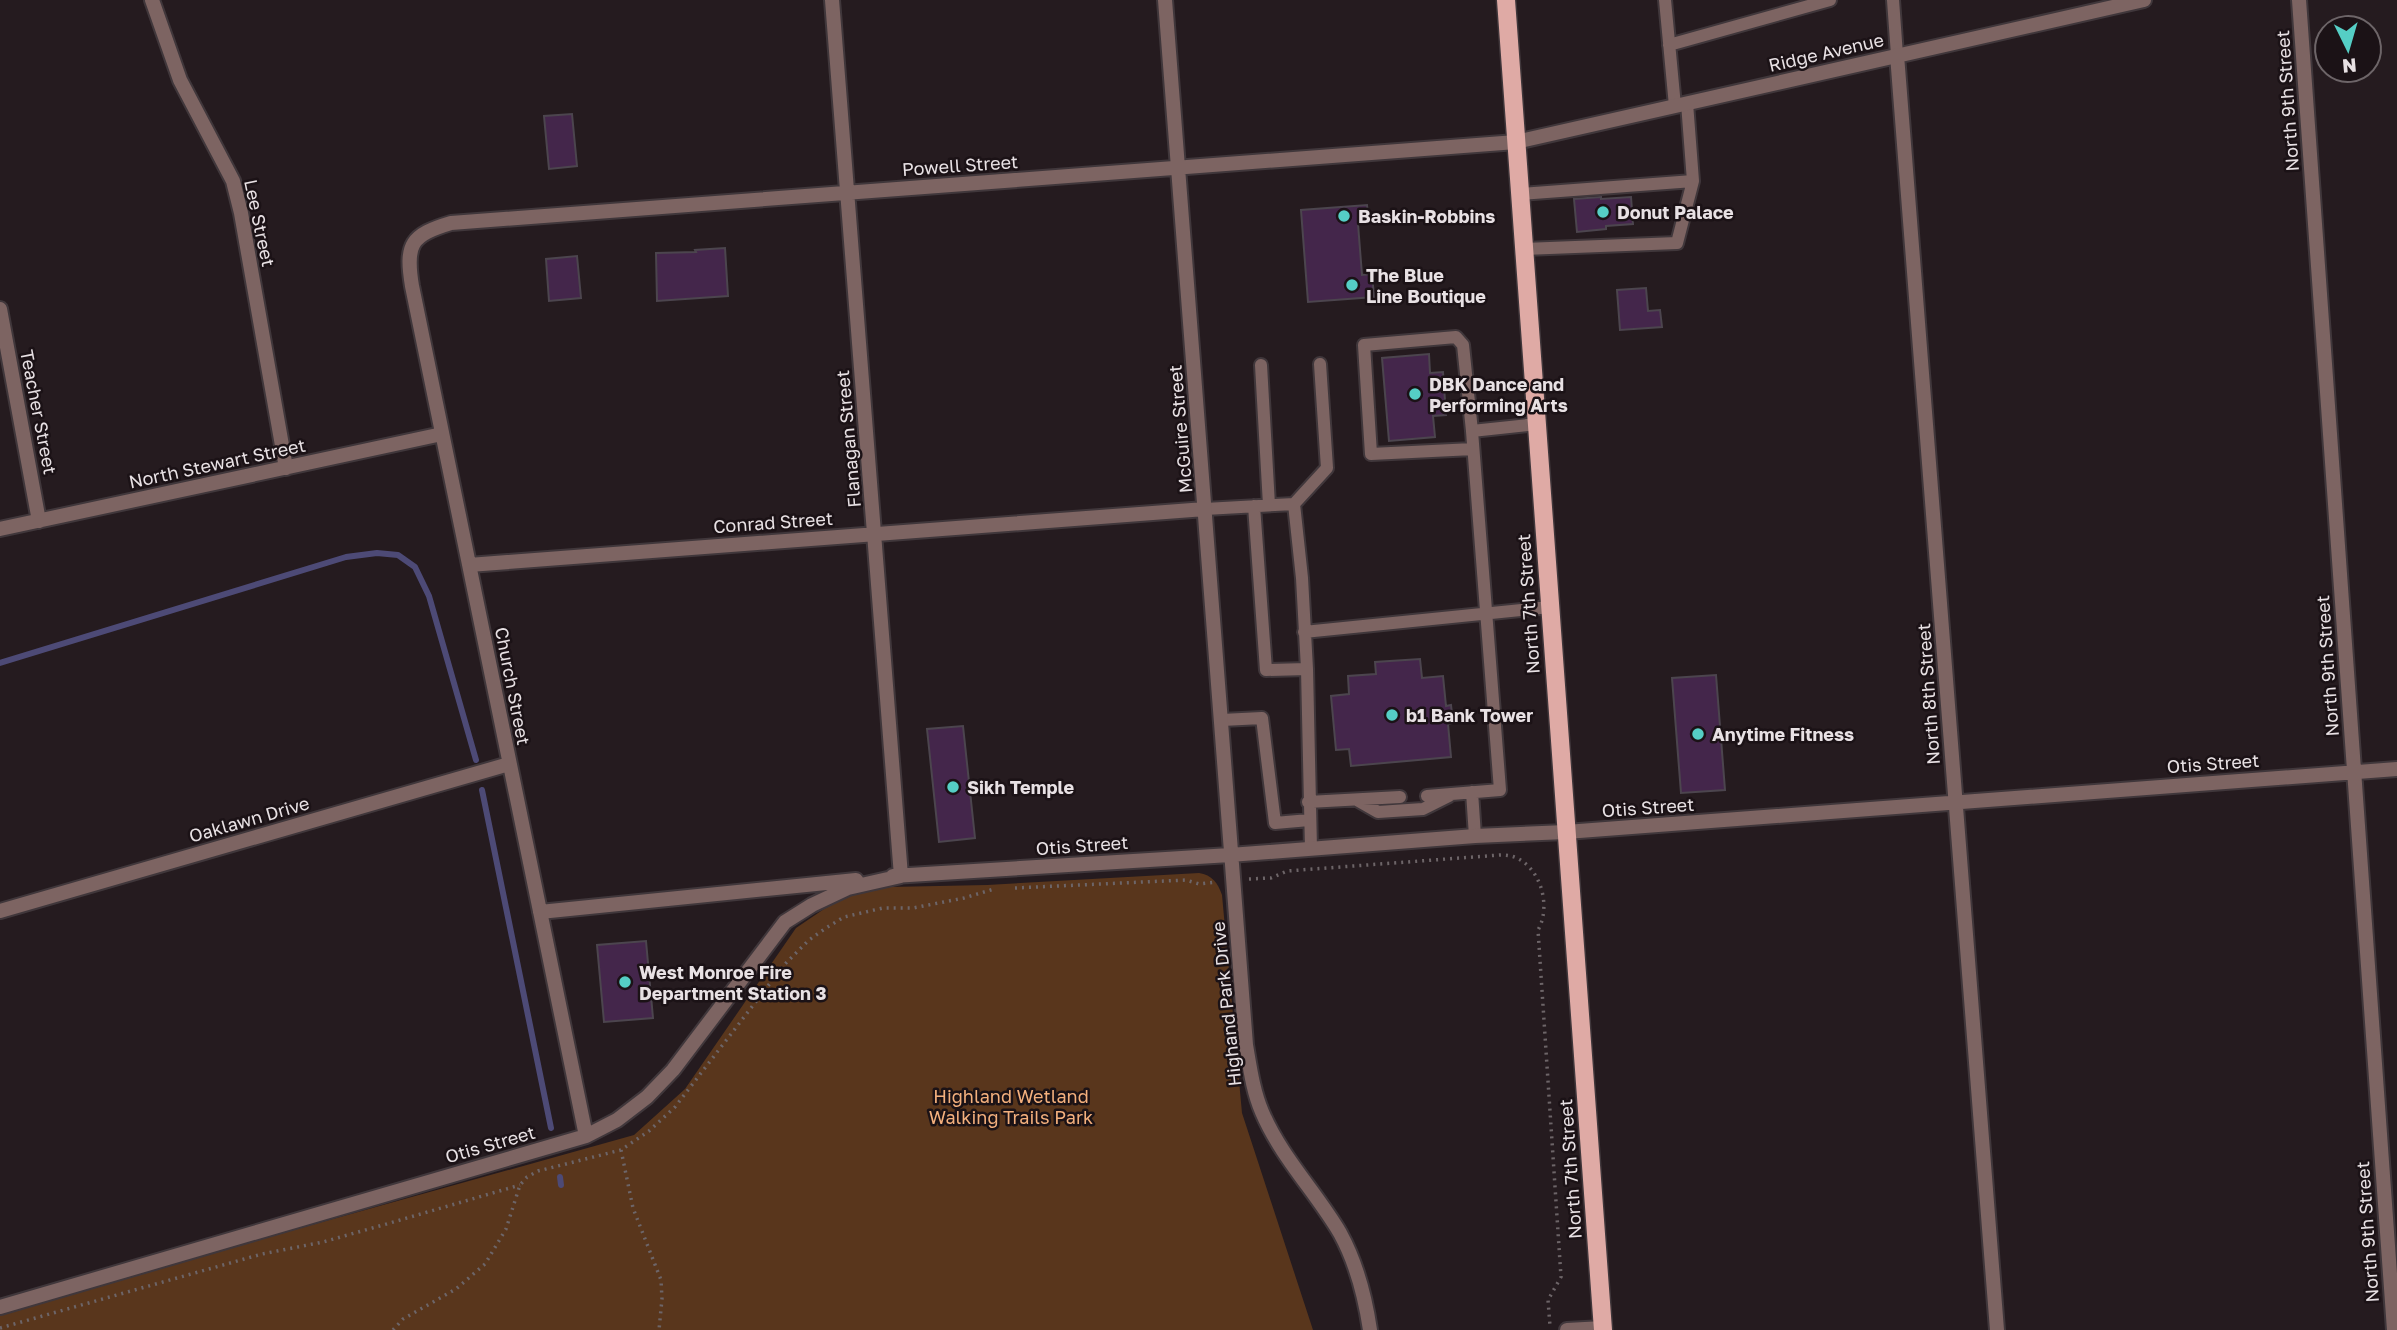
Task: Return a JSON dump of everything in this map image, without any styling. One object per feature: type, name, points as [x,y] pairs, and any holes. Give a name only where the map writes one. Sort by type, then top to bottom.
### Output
[{"type":"main road","name":"North 7th Street","points":[[1506,0],[1603,1329]]},
{"type":"street","name":"Lee Street","points":[[152,0],[180,80],[233,181],[286,468]]},
{"type":"street","name":"Flanagan Street","points":[[832,0],[901,876]]},
{"type":"street","name":"McGuire Street","points":[[1165,0],[1222,720],[1230,855]]},
{"type":"street","name":"Ridge Avenue","points":[[1516,142],[2144,0]]},
{"type":"street","name":"North 9th Street","points":[[2299,0],[2394,1330]]},
{"type":"street","name":"North 8th Street","points":[[1897,55],[1997,1330]]},
{"type":"street","name":"Powell Street","points":[[413,244],[426,230],[451,223],[1516,142]]},
{"type":"street","name":"Church Street","points":[[413,244],[408,263],[410,275],[586,1136]]},
{"type":"street","name":"Teacher Street","points":[[0,309],[39,521]]},
{"type":"street","name":"North Stewart Street","points":[[0,530],[442,434]]},
{"type":"street","name":"Conrad Street","points":[[469,565],[1205,509]]},
{"type":"street","name":"Oaklawn Drive","points":[[0,911],[509,764]]},
{"type":"street","name":"Otis Street","points":[[540,912],[901,876],[1566,832],[2397,769]]},
{"type":"street","name":"Highand Park Drive","points":[[1230,855],[1246,1045],[1256,1095],[1275,1137],[1340,1234],[1359,1278],[1370,1330]]},
{"type":"street","name":"Otis Street","points":[[0,1307],[586,1136],[617,1121],[647,1097],[674,1070],[785,922],[812,905],[848,888],[901,876]]},
{"type":"street","points":[[1567,1330],[1603,1329]]},
{"type":"lane","points":[[1524,250],[1677,243],[1693,181],[1669,45],[1665,0]]},
{"type":"lane","points":[[1669,45],[1830,0]]},
{"type":"lane","points":[[1894,0],[1897,55]]},
{"type":"lane","points":[[1520,194],[1693,181]]},
{"type":"lane","points":[[1427,796],[1500,790],[1472,431],[1463,345],[1456,337],[1364,345],[1371,454],[1473,449]]},
{"type":"lane","points":[[1205,509],[1294,504],[1327,468],[1320,364]]},
{"type":"lane","points":[[1261,365],[1269,505]]},
{"type":"lane","points":[[1472,431],[1536,424]]},
{"type":"lane","points":[[1294,504],[1302,578],[1307,669],[1311,849]]},
{"type":"lane","points":[[1254,506],[1266,670],[1307,669]]},
{"type":"lane","points":[[1304,632],[1550,607]]},
{"type":"lane","points":[[1222,720],[1262,718],[1275,824],[1310,820]]},
{"type":"lane","points":[[1472,792],[1475,836]]},
{"type":"lane","points":[[1357,800],[1378,812],[1423,809],[1453,794]]},
{"type":"lane","points":[[1308,802],[1400,797]]},
{"type":"path","points":[[1252,879],[1271,878],[1294,871],[1500,855],[1519,858],[1532,870],[1542,895],[1544,920],[1538,930],[1561,1277],[1548,1300],[1549,1315]]},
{"type":"path","points":[[393,1330],[403,1319],[456,1289],[485,1264],[506,1229],[520,1185],[527,1177],[538,1171],[621,1150],[649,1131],[675,1107],[796,952],[809,940],[844,918],[883,908],[913,908],[951,901],[991,889],[1186,880],[1199,884],[1216,883]]},
{"type":"path","points":[[621,1150],[633,1208],[661,1280],[659,1330]]},
{"type":"path","points":[[0,1328],[262,1254],[323,1242],[520,1185]]},
{"type":"green space","name":"Highland Wetland Walking Trails Park","points":[[1199,873],[1214,880],[1222,895],[1242,1113],[1313,1330],[0,1330],[0,1312],[634,1135],[685,1089],[796,928],[854,893],[889,887],[987,885]]},
{"type":"building","points":[[572,114],[577,166],[549,169],[544,116]]},
{"type":"building","name":"Donut Palace","points":[[1631,197],[1633,224],[1577,232],[1574,199]]},
{"type":"building","points":[[1367,205],[1369,223],[1358,224],[1362,275],[1372,274],[1374,297],[1308,302],[1301,210]]},
{"type":"building","points":[[725,248],[728,296],[657,301],[656,253]]},
{"type":"building","points":[[577,256],[581,298],[549,301],[546,259]]},
{"type":"building","points":[[1646,288],[1648,311],[1660,310],[1662,327],[1620,330],[1617,290]]},
{"type":"building","name":"DBK Dance and Performing Arts","points":[[1429,354],[1430,373],[1443,372],[1446,415],[1433,416],[1435,437],[1389,441],[1382,358]]},
{"type":"building","name":"b1 Bank Tower","points":[[1420,659],[1422,678],[1443,676],[1446,706],[1451,705],[1453,723],[1448,724],[1451,757],[1351,766],[1349,749],[1336,750],[1331,696],[1349,694],[1348,676],[1376,674],[1375,662]]},
{"type":"building","name":"Anytime Fitness","points":[[1716,675],[1725,790],[1681,793],[1672,678]]},
{"type":"building","points":[[963,726],[975,838],[939,842],[927,729]]},
{"type":"building","name":"West Monroe Fire Department Station 3","points":[[646,941],[653,1018],[604,1022],[597,945]]},
{"type":"waterway","points":[[0,663],[346,557],[377,553],[398,555],[415,567],[429,596],[476,760]]},
{"type":"waterway","points":[[482,790],[551,1128]]},
{"type":"waterway","points":[[560,1177],[561,1185]]},
{"type":"place","name":"Donut Palace","points":[[1603,212]]},
{"type":"place","name":"Baskin-Robbins","points":[[1344,216]]},
{"type":"place","name":"The Blue Line Boutique","points":[[1352,285]]},
{"type":"place","name":"DBK Dance and Performing Arts","points":[[1415,394]]},
{"type":"place","name":"b1 Bank Tower","points":[[1392,715]]},
{"type":"place","name":"Anytime Fitness","points":[[1698,734]]},
{"type":"place","name":"Sikh Temple","points":[[953,787]]},
{"type":"place","name":"West Monroe Fire Department Station 3","points":[[625,982]]}]
